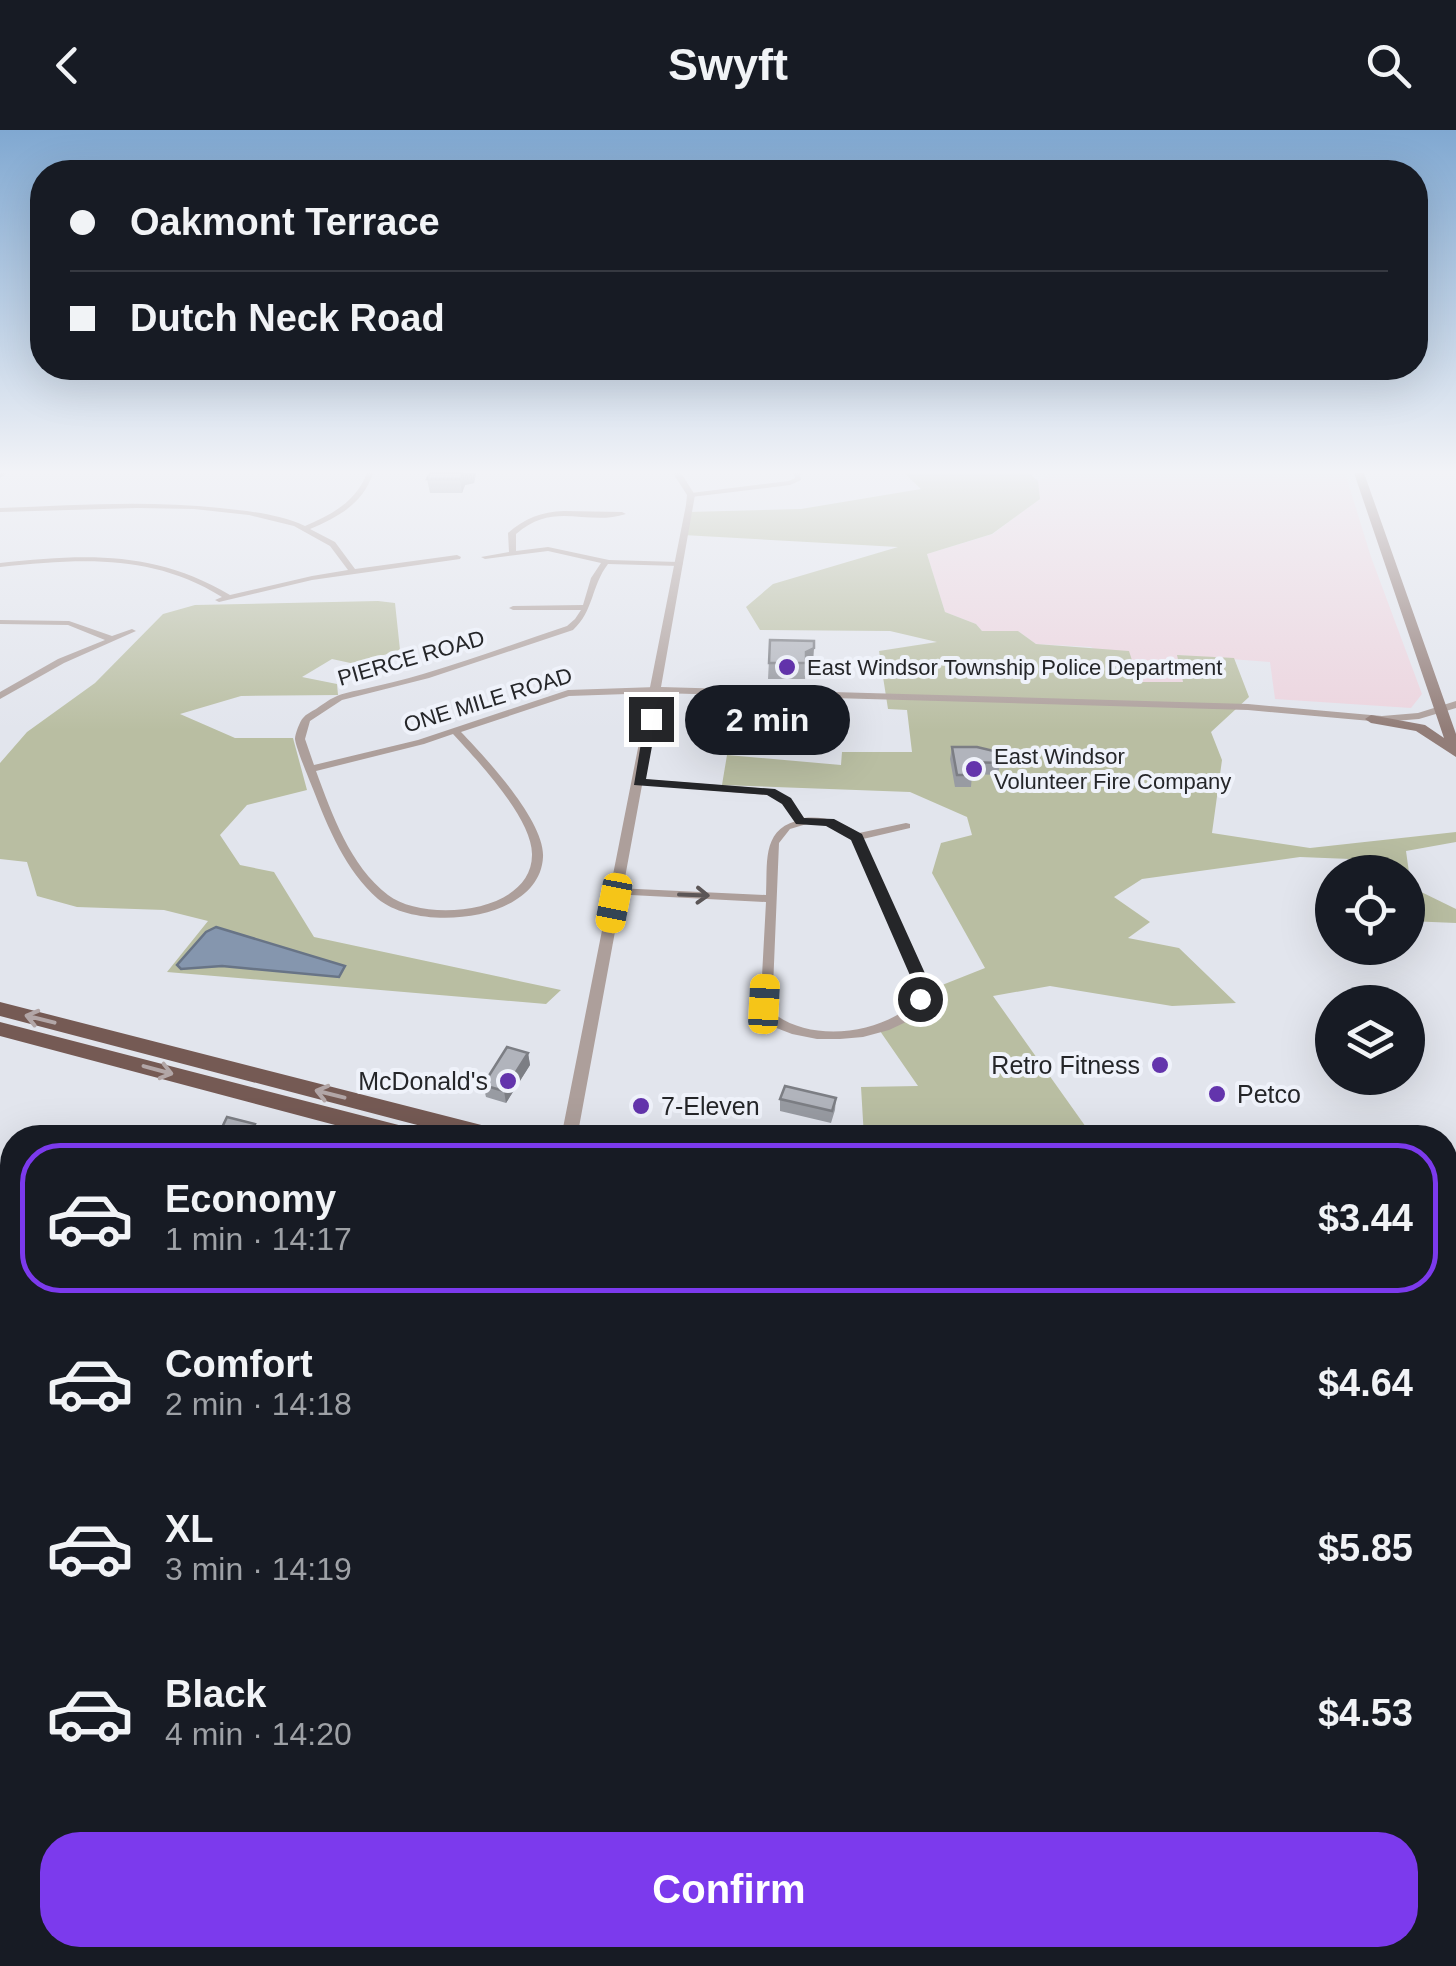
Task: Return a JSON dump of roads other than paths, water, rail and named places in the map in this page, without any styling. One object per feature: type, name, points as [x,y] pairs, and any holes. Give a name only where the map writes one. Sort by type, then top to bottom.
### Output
[{"type":"highway","points":[[0,1009],[72,1038],[373,1125]]},
{"type":"highway","points":[[0,1029],[72,1038],[445,1125]]},
{"type":"main road","points":[[1389,559],[1456,753]]},
{"type":"main road","points":[[1429,674],[1456,692]]},
{"type":"main road","points":[[1371,719],[1429,732],[1456,753]]},
{"type":"street","points":[[346,559],[353,572]]},
{"type":"street","points":[[0,565],[60,560],[132,562],[181,572],[224,599],[353,572],[451,559]]},
{"type":"street","points":[[590,559],[680,564]]},
{"type":"street","points":[[571,1125],[681,559]]},
{"type":"street","points":[[513,608],[587,608],[592,580],[606,562]]},
{"type":"street","name":"PIERCE ROAD","points":[[455,730],[494,770],[538,855],[535,870],[525,885],[507,899],[482,910],[437,916],[409,912],[388,902],[338,838],[300,733],[306,720],[320,708],[349,695],[426,676],[563,632],[580,621],[587,608]]},
{"type":"street","points":[[0,622],[69,623],[112,639]]},
{"type":"street","points":[[0,696],[132,631]]},
{"type":"street","name":"ONE MILE ROAD","points":[[311,768],[403,748],[568,694],[656,690],[1248,707],[1371,719],[1408,718],[1456,704]]},
{"type":"street","points":[[638,782],[770,792],[786,801],[800,822]]},
{"type":"street","points":[[800,822],[829,822],[857,837],[920,980],[920,999],[908,1017],[888,1029],[864,1034],[793,1030],[776,1024],[764,1004],[776,839],[786,827],[800,822]]},
{"type":"street","points":[[857,837],[906,826]]},
{"type":"street","points":[[616,892],[771,898]]},
{"type":"water","points":[[216,927],[345,966],[339,977],[222,966],[181,969],[177,965],[206,932]]},
{"type":"place","name":"East Windsor Township Police Department","points":[[787,667]]},
{"type":"place","name":"East Windsor Volunteer Fire Company","points":[[974,769]]},
{"type":"place","name":"Retro Fitness","points":[[1160,1065]]},
{"type":"place","name":"McDonald's","points":[[508,1081]]},
{"type":"place","name":"Petco","points":[[1217,1094]]},
{"type":"place","name":"7-Eleven","points":[[641,1106]]}]
